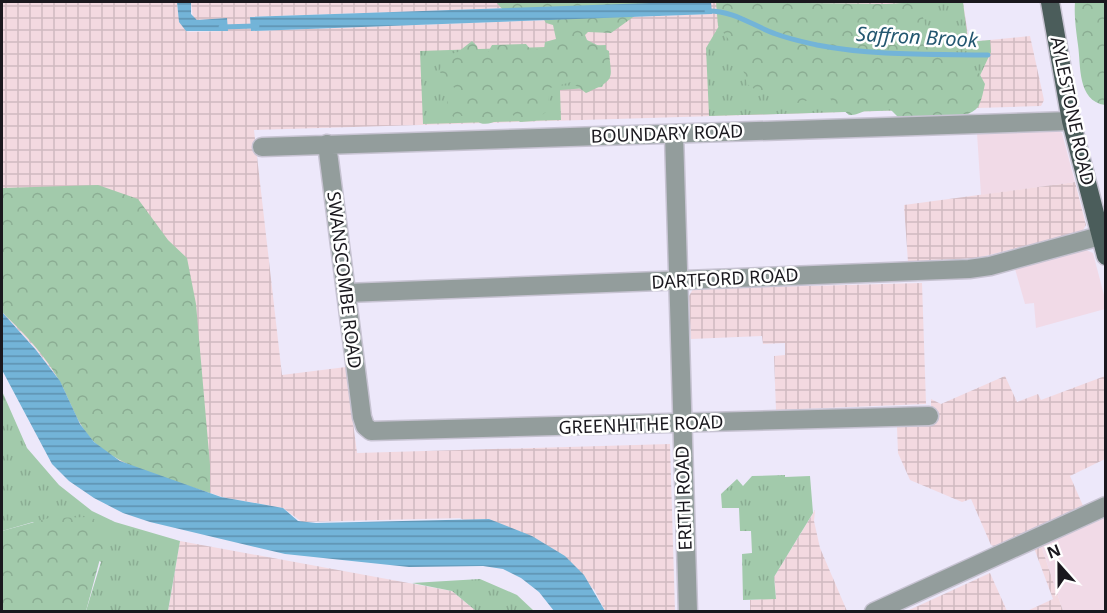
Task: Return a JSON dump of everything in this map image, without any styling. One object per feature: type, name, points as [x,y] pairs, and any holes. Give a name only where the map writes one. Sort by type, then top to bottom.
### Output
[{"type":"main road","name":"AYLESTONE ROAD","points":[[1050,2],[1071,121],[1106,256]]},
{"type":"street","name":"BOUNDARY ROAD","points":[[262,147],[1071,121]]},
{"type":"street","name":"ERITH ROAD","points":[[674,134],[688,612]]},
{"type":"street","name":"SWANSCOMBE ROAD","points":[[327,144],[362,417]]},
{"type":"street","name":"DARTFORD ROAD","points":[[346,294],[969,269],[990,266],[1100,236]]},
{"type":"street","name":"GREENHITHE ROAD","points":[[362,417],[365,426],[371,431],[379,432],[682,425],[929,416]]},
{"type":"street","points":[[874,612],[1106,506]]},
{"type":"shaded area","points":[[2,2],[177,2],[178,14],[186,31],[190,32],[227,31],[227,18],[197,20],[193,18],[191,2],[679,2],[250,17],[251,31],[711,14],[711,2],[963,2],[969,42],[1030,36],[1044,100],[1041,106],[254,130],[282,375],[346,367],[357,453],[670,444],[675,611],[605,611],[594,589],[460,518],[302,522],[283,508],[222,497],[120,461],[80,424],[60,381],[36,349],[2,312]]},
{"type":"shaded area","points":[[1055,129],[1062,133],[1075,182],[981,195],[977,133]]},
{"type":"shaded area","points":[[1075,182],[1086,225],[1082,232],[977,258],[908,262],[904,205]]},
{"type":"shaded area","points":[[1086,250],[1093,253],[1105,299],[1105,309],[1036,328],[1034,303],[1025,304],[1015,269]]},
{"type":"shaded area","points":[[922,283],[926,404],[776,410],[774,356],[785,355],[785,343],[763,344],[762,336],[691,339],[689,296],[693,289]]},
{"type":"shaded area","points":[[1005,376],[1017,402],[1038,394],[1041,400],[1105,376],[1105,459],[1070,476],[1084,508],[998,547],[991,545],[971,499],[962,502],[910,480],[898,453],[897,427],[931,426],[931,399],[941,404]]},
{"type":"shaded area","points":[[815,510],[814,521],[820,548],[847,611],[750,611],[750,600],[776,598],[774,577]]},
{"type":"shaded area","points":[[1105,518],[1105,611],[1063,611],[1041,545]]},
{"type":"shaded area","points":[[180,541],[452,591],[476,611],[168,612]]},
{"type":"shaded area","points":[[1041,545],[1063,611],[1025,612],[1053,599],[1034,548]]},
{"type":"shaded area","points":[[990,573],[1007,611],[907,611]]},
{"type":"green space","points":[[496,2],[696,2],[659,16],[636,15],[611,33],[588,32],[585,35],[587,40],[609,51],[611,73],[607,81],[586,93],[571,82],[550,88],[547,111],[535,121],[520,122],[513,115],[484,124],[468,115],[454,117],[447,113],[447,101],[457,100],[458,92],[439,71],[447,55],[458,52],[472,41],[477,46],[479,54],[488,52],[492,45],[526,44],[531,50],[544,49],[545,42],[556,39],[553,25],[546,23],[543,18],[503,10]]},
{"type":"green space","points":[[716,2],[886,4],[928,2],[919,7],[931,39],[952,57],[962,75],[979,73],[985,84],[981,102],[972,112],[964,115],[942,119],[901,120],[886,105],[875,106],[849,115],[828,97],[814,95],[806,101],[789,105],[770,93],[756,90],[747,84],[738,51],[718,26]]},
{"type":"green space","points":[[733,2],[788,17],[912,2],[963,2],[968,42],[990,40],[991,52],[976,84],[976,108],[709,116],[706,48]]},
{"type":"green space","points":[[1075,2],[1105,2],[1105,105],[1089,97],[1082,81],[1075,23]]},
{"type":"green space","points":[[606,45],[607,77],[602,87],[560,90],[561,120],[423,124],[420,51]]},
{"type":"green space","points":[[98,185],[138,199],[168,240],[187,258],[196,304],[210,465],[210,493],[133,466],[105,451],[94,442],[79,421],[48,363],[2,312],[2,188]]},
{"type":"green space","points":[[2,391],[27,448],[59,485],[92,511],[115,522],[180,541],[168,611],[86,611],[101,562],[33,522],[2,531]]},
{"type":"green space","points":[[785,475],[785,477],[810,476],[813,513],[774,577],[776,599],[743,600],[742,554],[752,553],[751,531],[740,531],[739,508],[722,508],[721,494],[737,479],[743,486],[752,476]]},
{"type":"green space","points":[[91,517],[108,529],[86,611],[2,611],[2,531],[49,518]]},
{"type":"green space","points":[[480,579],[517,595],[534,611],[476,611],[452,591],[412,583]]},
{"type":"water","points":[[177,2],[191,2],[191,14],[197,20],[227,18],[228,31],[186,31],[179,22]]},
{"type":"water","points":[[711,2],[712,14],[251,31],[250,17]]},
{"type":"water","points":[[2,312],[60,381],[80,424],[94,442],[120,461],[221,497],[283,508],[298,521],[316,523],[489,519],[532,536],[565,556],[584,575],[605,611],[554,611],[539,592],[521,578],[503,569],[483,566],[409,567],[285,554],[150,522],[123,513],[94,498],[69,481],[52,464],[2,370]]},
{"type":"waterway","name":"Saffron Brook","points":[[707,11],[726,13],[767,31],[838,49],[902,54],[988,55]]},
{"type":"waterway","name":"Saffron Brook","points":[[221,27],[257,26]]}]
